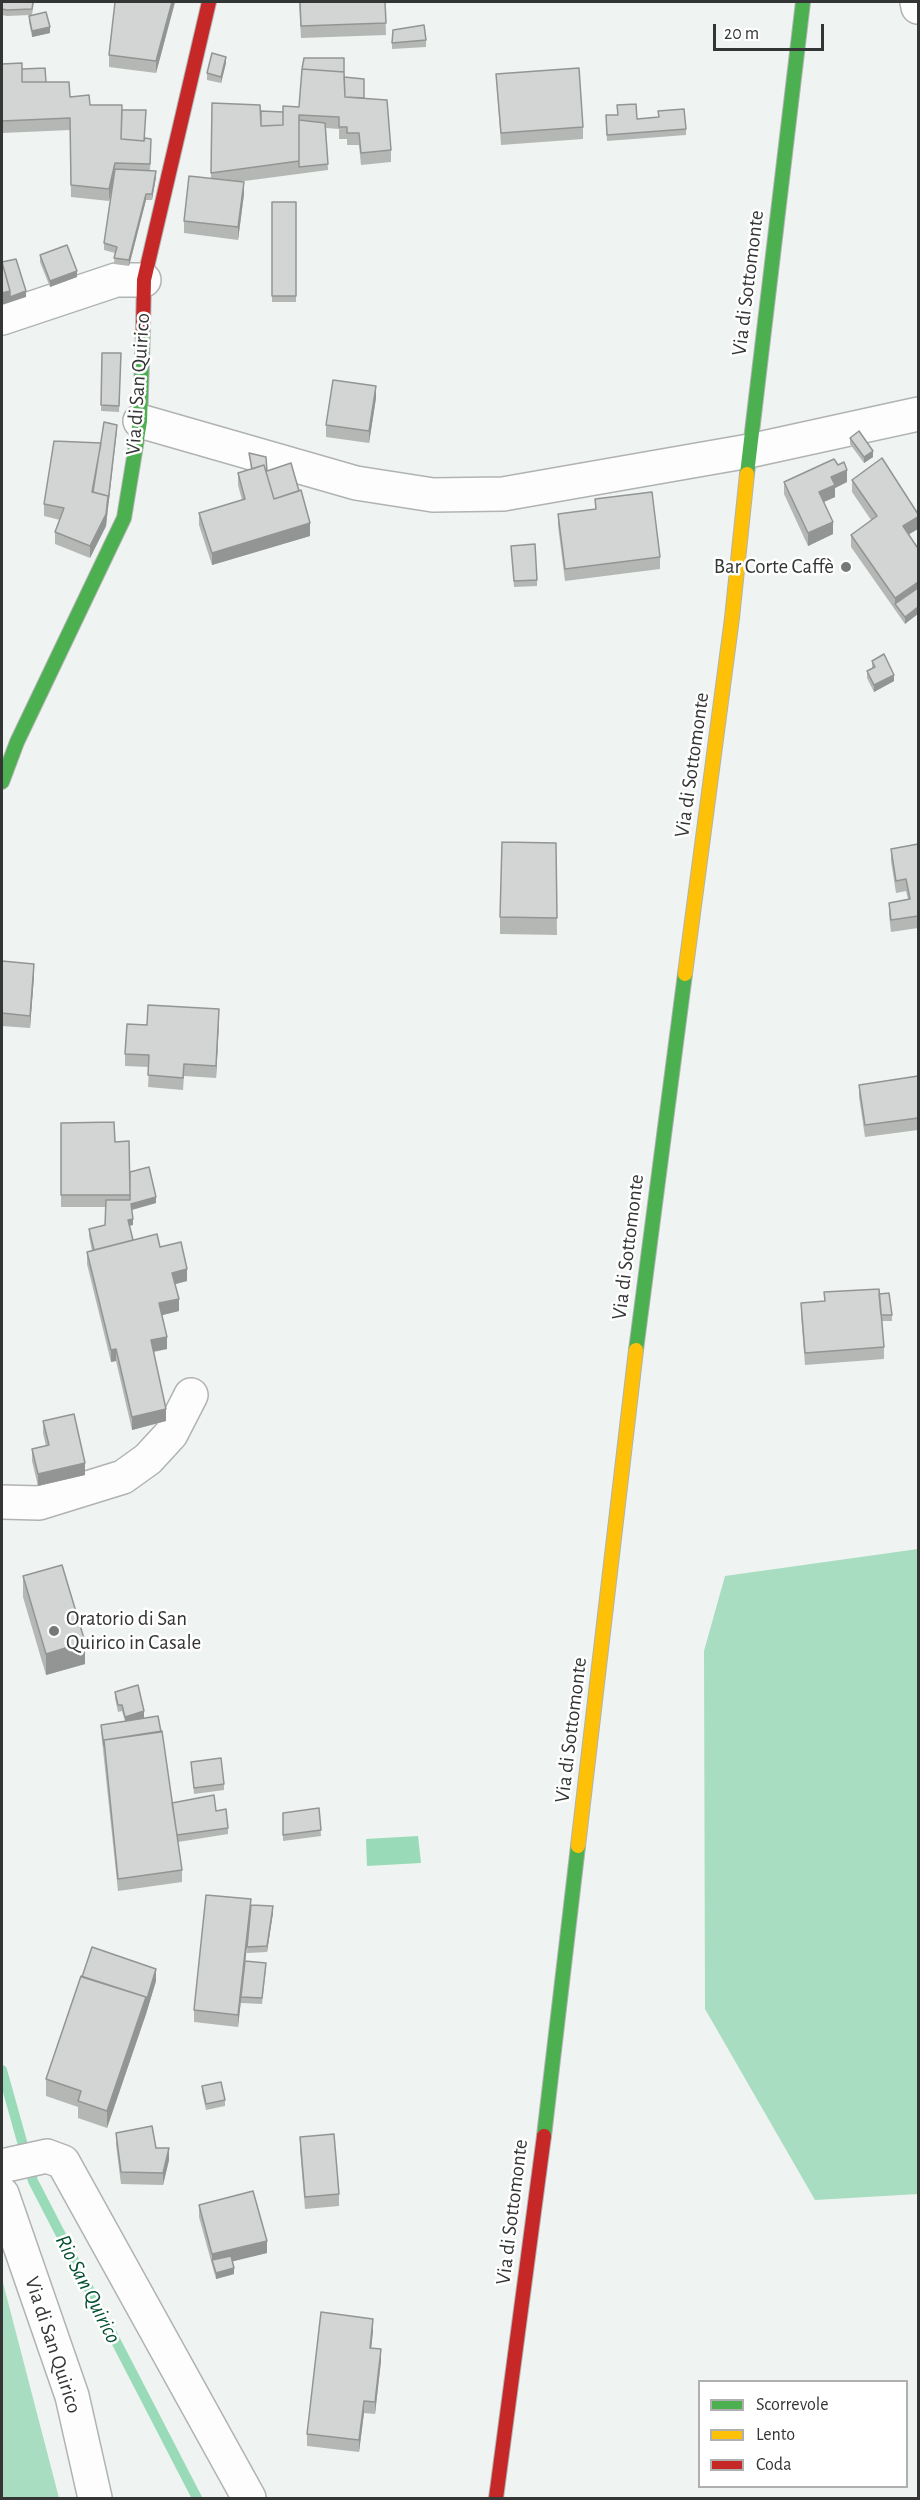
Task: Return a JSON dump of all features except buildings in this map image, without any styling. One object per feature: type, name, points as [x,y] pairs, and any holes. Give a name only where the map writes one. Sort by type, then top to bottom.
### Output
[{"type":"main road","name":"Via di San Quirico","points":[[2,782],[17,742],[124,518],[140,422],[144,280],[209,2]]},
{"type":"main road","name":"Via di Sottomonte","points":[[496,2499],[552,2073],[640,1311],[732,618],[749,451],[803,2]]},
{"type":"street","points":[[917,2],[918,7]]},
{"type":"street","points":[[2,318],[116,280],[144,280]]},
{"type":"street","points":[[140,422],[356,483],[433,495],[503,494],[749,451],[918,414]]},
{"type":"street","points":[[2,1502],[39,1503],[123,1477],[148,1459],[171,1434],[191,1395]]},
{"type":"street","points":[[3,2175],[47,2156],[63,2162],[249,2499]]},
{"type":"street","name":"Via di San Quirico","points":[[3,2175],[72,2396],[95,2499]]},
{"type":"shaded area","points":[[918,1549],[918,2194],[815,2200],[705,2009],[704,1651],[725,1576]]},
{"type":"shaded area","points":[[418,1836],[421,1863],[367,1866],[366,1839]]},
{"type":"shaded area","points":[[2,2279],[59,2498],[2,2498]]},
{"type":"waterway","name":"Rio San Quirico","points":[[2,2070],[33,2181],[197,2498]]},
{"type":"traffic: fast","points":[[747,474],[803,2]]},
{"type":"traffic: fast","points":[[2,782],[17,742],[124,518],[140,421],[143,328]]},
{"type":"traffic: fast","points":[[636,1350],[685,974]]},
{"type":"traffic: fast","points":[[544,2136],[578,1846]]},
{"type":"traffic: slow","points":[[685,974],[732,618],[747,474]]},
{"type":"traffic: slow","points":[[578,1846],[636,1350]]},
{"type":"traffic: jam","points":[[143,328],[144,280],[209,2]]},
{"type":"traffic: jam","points":[[496,2498],[544,2136]]},
{"type":"place","name":"Bar Corte Caffè","points":[[846,567]]},
{"type":"place","name":"Oratorio di San Quirico in Casale","points":[[54,1631]]}]
